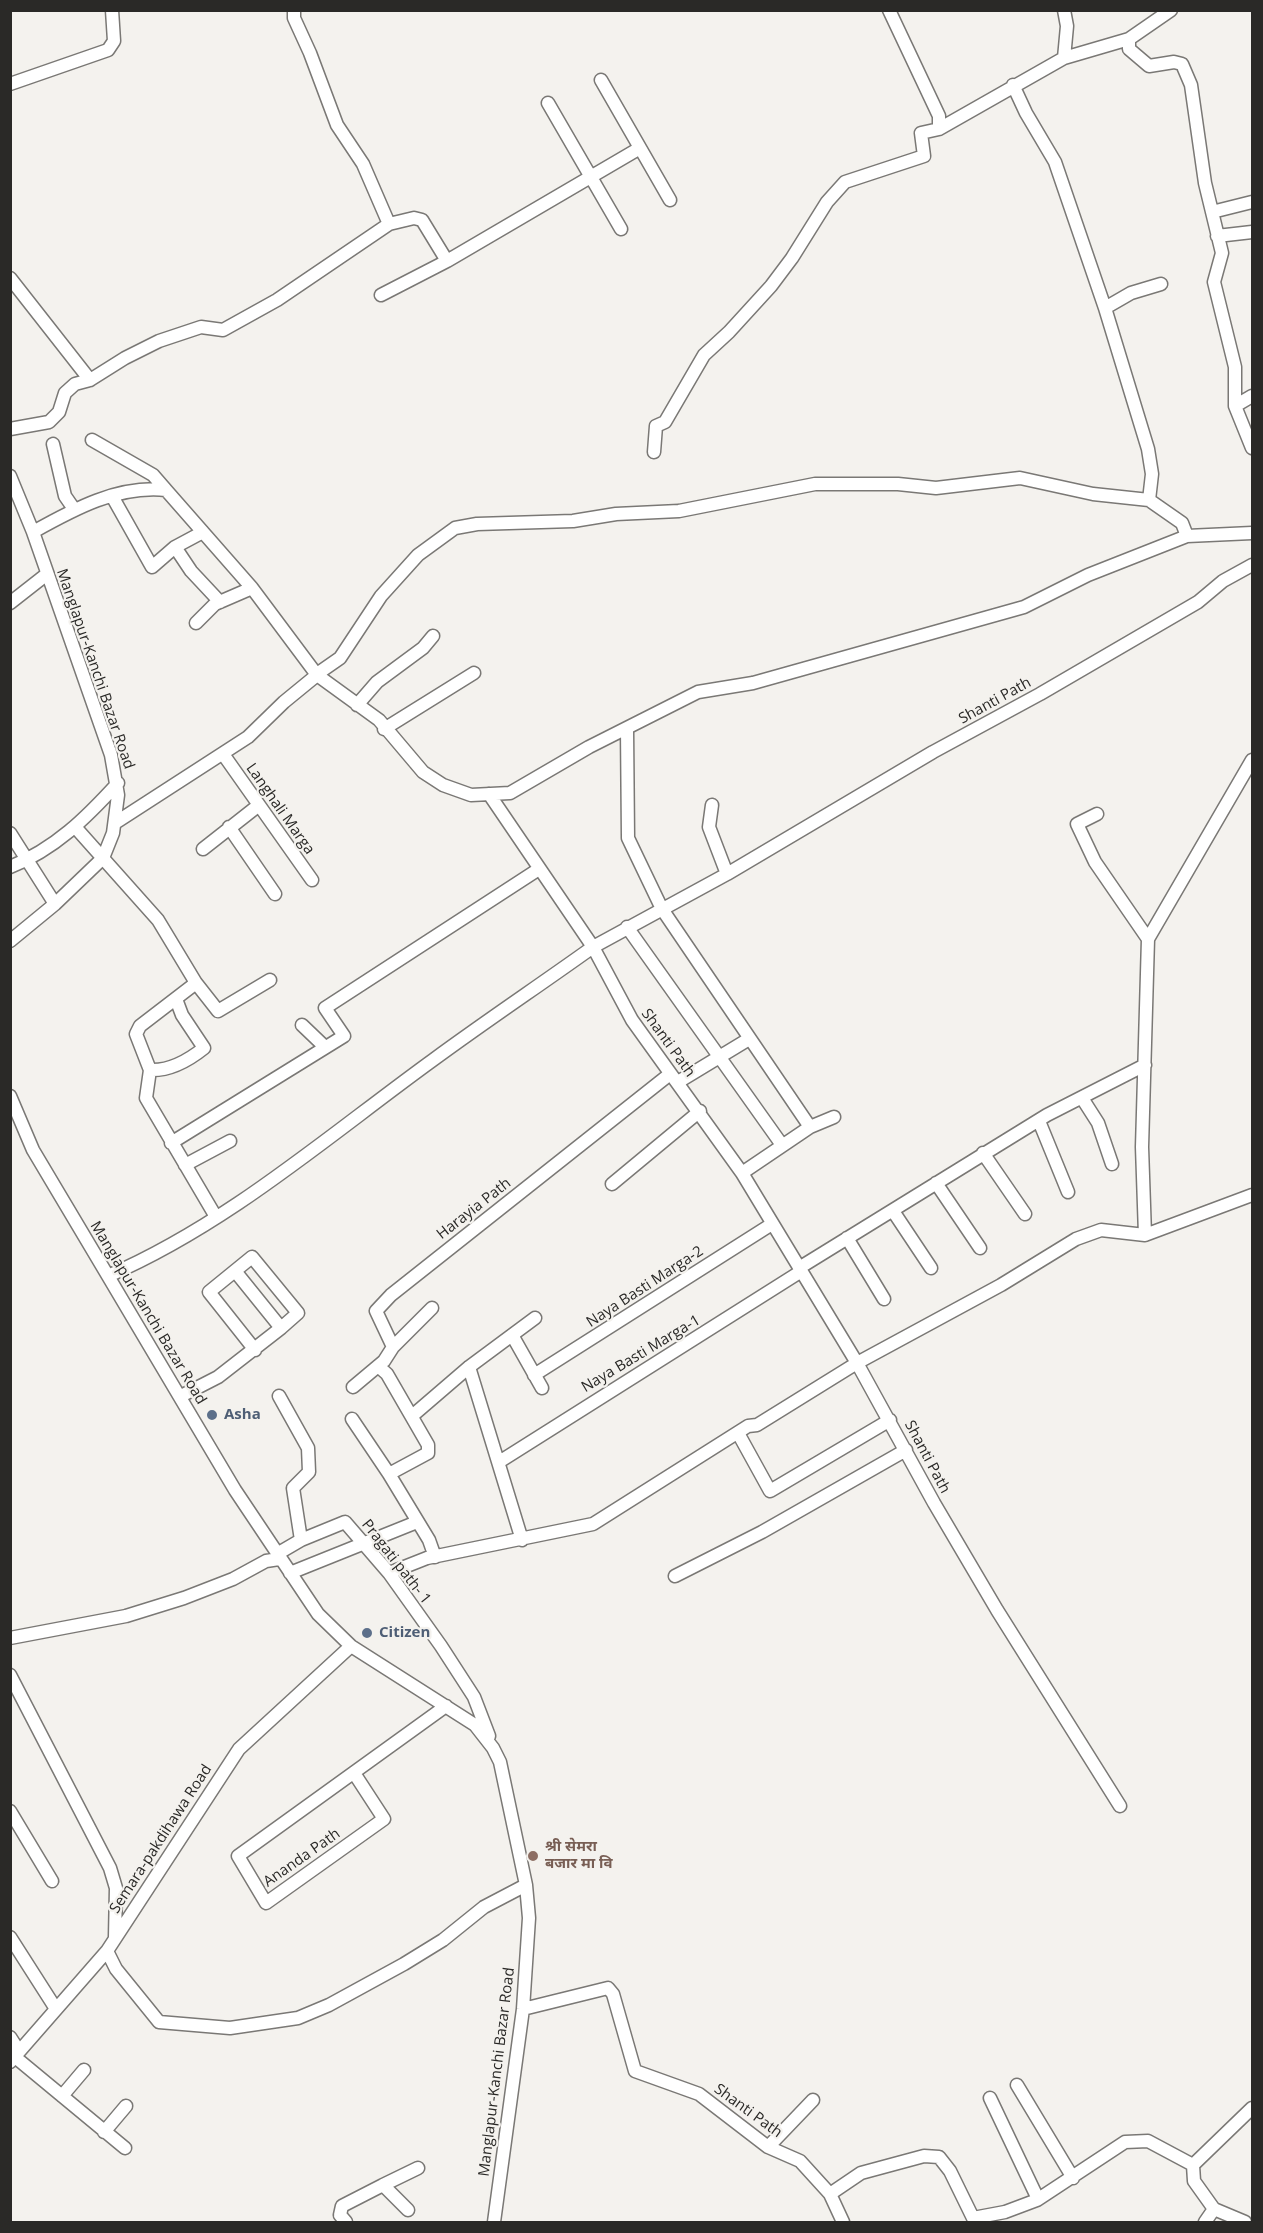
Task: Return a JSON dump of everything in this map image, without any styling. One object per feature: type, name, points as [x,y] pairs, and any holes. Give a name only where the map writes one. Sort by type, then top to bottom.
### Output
[{"type":"street","points":[[10,84],[108,50],[114,41],[112,10]]},
{"type":"street","points":[[294,10],[294,18],[337,125],[363,164],[388,224]]},
{"type":"street","points":[[889,10],[939,116],[939,129]]},
{"type":"street","points":[[1064,10],[1066,26],[1064,58]]},
{"type":"street","points":[[654,452],[656,426],[665,422],[704,355],[729,332],[771,285],[827,202],[845,182],[924,156],[921,133],[939,129],[1064,58],[1129,39],[1171,10]]},
{"type":"street","points":[[1129,39],[1128,49],[1149,66],[1174,62],[1182,64],[1191,85],[1212,212],[1222,253],[1214,282],[1236,367],[1235,406],[1252,448]]},
{"type":"street","points":[[601,80],[670,200]]},
{"type":"street","points":[[1013,85],[1055,162],[1105,308],[1148,449],[1152,474],[1149,500]]},
{"type":"street","points":[[548,104],[621,229]]},
{"type":"street","points":[[381,295],[447,261],[640,148]]},
{"type":"street","points":[[1212,212],[1252,202]]},
{"type":"street","points":[[10,429],[49,422],[58,412],[65,393],[75,384],[90,380],[125,358],[159,341],[201,327],[223,330],[277,300],[388,224],[414,218],[422,220],[447,261]]},
{"type":"street","points":[[1217,236],[1252,232]]},
{"type":"street","points":[[10,278],[90,380]]},
{"type":"street","points":[[1105,308],[1131,293],[1161,284]]},
{"type":"street","points":[[1235,406],[1252,396]]},
{"type":"street","points":[[92,440],[153,475],[252,588],[317,675],[379,720],[384,729],[423,772],[443,785],[471,795],[510,793],[590,747],[698,692],[753,684],[1024,607],[1088,575],[1187,536],[1252,533]]},
{"type":"street","points":[[53,444],[65,496],[74,509]]},
{"type":"street","name":"Manglapur-Kanchi Bazar Road","points":[[10,476],[33,532],[111,755],[118,783],[115,823],[103,858],[55,904],[10,941]]},
{"type":"street","points":[[115,823],[248,737],[284,702],[340,658],[395,580],[418,555],[455,528],[477,524],[573,521],[616,514],[679,511],[815,484],[898,484],[936,488],[1020,478],[1093,494],[1149,500],[1182,523],[1187,536]]},
{"type":"street","points":[[33,532],[74,509],[112,496],[145,488],[166,490]]},
{"type":"street","points":[[112,496],[152,567],[174,547],[203,532]]},
{"type":"street","points":[[174,547],[191,571],[220,602]]},
{"type":"street","name":"Shanti Path","points":[[1120,1806],[1033,1670],[934,1503],[857,1363],[742,1173],[700,1111],[632,1020],[593,947],[727,874],[933,752],[1040,694],[1198,602],[1223,581],[1252,565]]},
{"type":"street","points":[[10,603],[47,574]]},
{"type":"street","points":[[196,623],[220,602],[252,588]]},
{"type":"street","points":[[357,705],[377,682],[423,648],[433,636]]},
{"type":"street","points":[[384,729],[474,673]]},
{"type":"street","points":[[627,729],[628,838],[662,909],[810,1127]]},
{"type":"street","name":"Langhali Marga","points":[[223,754],[312,880]]},
{"type":"street","points":[[1145,1235],[1142,1147],[1148,939],[1252,760]]},
{"type":"street","points":[[10,867],[26,861],[76,828],[118,783]]},
{"type":"street","points":[[108,1276],[162,1250],[303,1159],[433,1059],[593,947],[489,794]]},
{"type":"street","points":[[203,849],[259,805]]},
{"type":"street","points":[[712,805],[709,827],[727,874]]},
{"type":"street","points":[[1097,814],[1077,825],[1095,862],[1148,939]]},
{"type":"street","points":[[229,827],[275,894]]},
{"type":"street","points":[[76,828],[158,920],[196,983],[218,1011],[270,980]]},
{"type":"street","points":[[10,833],[55,904]]},
{"type":"street","points":[[171,1143],[344,1036],[325,1008],[539,869]]},
{"type":"street","points":[[627,927],[782,1145]]},
{"type":"street","points":[[196,983],[140,1026],[136,1034],[150,1070],[146,1098],[216,1217]]},
{"type":"street","points":[[150,1070],[160,1071],[189,1060],[204,1048],[182,1015],[176,999]]},
{"type":"street","points":[[302,1025],[325,1047]]},
{"type":"street","points":[[674,1078],[749,1039]]},
{"type":"street","name":"Naya Basti Marga-1","points":[[499,1462],[983,1153],[1145,1065]]},
{"type":"street","name":"Harayia Path","points":[[393,1347],[376,1311],[391,1295],[674,1078]]},
{"type":"street","name":"Manglapur-Kanchi Bazar Road","points":[[10,1096],[33,1150],[235,1490],[318,1614],[351,1646],[475,1725],[493,1749],[504,1776],[526,1885],[529,1918],[523,2009],[494,2223]]},
{"type":"street","points":[[1082,1098],[1098,1124],[1112,1164]]},
{"type":"street","points":[[612,1184],[700,1111]]},
{"type":"street","points":[[742,1173],[810,1127],[834,1117]]},
{"type":"street","points":[[1039,1121],[1068,1192]]},
{"type":"street","points":[[185,1165],[230,1141]]},
{"type":"street","points":[[983,1153],[1025,1214]]},
{"type":"street","points":[[936,1183],[980,1248]]},
{"type":"street","points":[[389,1573],[416,1561],[593,1524],[748,1426],[757,1425],[857,1363],[1000,1285],[1076,1239],[1101,1230],[1145,1235],[1252,1195]]},
{"type":"street","points":[[893,1211],[931,1268]]},
{"type":"street","name":"Naya Basti Marga-2","points":[[534,1375],[772,1224]]},
{"type":"street","points":[[847,1238],[884,1299]]},
{"type":"street","points":[[181,1396],[218,1377],[255,1350],[298,1313],[252,1257],[209,1292],[255,1350]]},
{"type":"street","points":[[235,1271],[281,1328]]},
{"type":"street","points":[[353,1387],[378,1366],[393,1347],[432,1308]]},
{"type":"street","points":[[412,1416],[469,1367],[535,1318]]},
{"type":"street","points":[[512,1335],[542,1388]]},
{"type":"street","points":[[378,1366],[387,1374],[428,1444],[428,1453],[389,1474]]},
{"type":"street","points":[[469,1367],[522,1540]]},
{"type":"street","points":[[279,1396],[308,1448],[309,1472],[293,1488],[301,1540]]},
{"type":"street","points":[[352,1419],[429,1540],[435,1557]]},
{"type":"street","points":[[738,1433],[770,1491],[890,1420]]},
{"type":"street","points":[[675,1576],[762,1532],[906,1450]]},
{"type":"street","name":"Pragati path- 1","points":[[10,1638],[126,1616],[184,1598],[232,1579],[278,1556],[301,1540],[345,1522],[389,1573],[474,1697],[493,1749]]},
{"type":"street","points":[[290,1573],[417,1522]]},
{"type":"street","name":"Semara-pakdihawa Road","points":[[15,2056],[107,1951],[239,1749],[351,1646]]},
{"type":"street","points":[[10,1675],[110,1868],[116,1888],[115,1937]]},
{"type":"street","name":"Ananda Path","points":[[354,1773],[384,1819],[266,1903],[238,1856],[446,1706]]},
{"type":"street","points":[[10,1811],[52,1881]]},
{"type":"street","points":[[107,1951],[116,1969],[159,2022],[230,2028],[298,2018],[329,2005],[404,1964],[443,1940],[484,1907],[526,1885]]},
{"type":"street","points":[[10,1937],[56,2009]]},
{"type":"street","name":"Shanti Path","points":[[523,2009],[608,1988],[613,1994],[635,2071],[699,2094],[768,2147],[800,2161],[830,2194],[843,2223]]},
{"type":"street","points":[[10,2037],[15,2056],[124,2148]]},
{"type":"street","points":[[62,2096],[84,2070]]},
{"type":"street","points":[[1017,2085],[1073,2178]]},
{"type":"street","points":[[990,2098],[1038,2199]]},
{"type":"street","points":[[768,2147],[813,2100]]},
{"type":"street","points":[[104,2132],[126,2106]]},
{"type":"street","points":[[1245,2223],[1214,2209],[1194,2181],[1193,2165],[1252,2108]]},
{"type":"street","points":[[830,2194],[861,2173],[924,2156],[939,2157],[950,2171],[973,2218],[1005,2212],[1038,2199],[1125,2142],[1148,2140],[1193,2165]]},
{"type":"street","points":[[346,2223],[340,2215],[342,2206],[418,2168]]},
{"type":"street","points":[[383,2185],[408,2210]]},
{"type":"street","points":[[1205,2223],[1214,2209]]},
{"type":"place","name":"Asha","points":[[212,1415]]},
{"type":"place","name":"Citizen","points":[[367,1633]]},
{"type":"place","name":"श्री सेमरा बजार मा वि","points":[[533,1856]]}]
